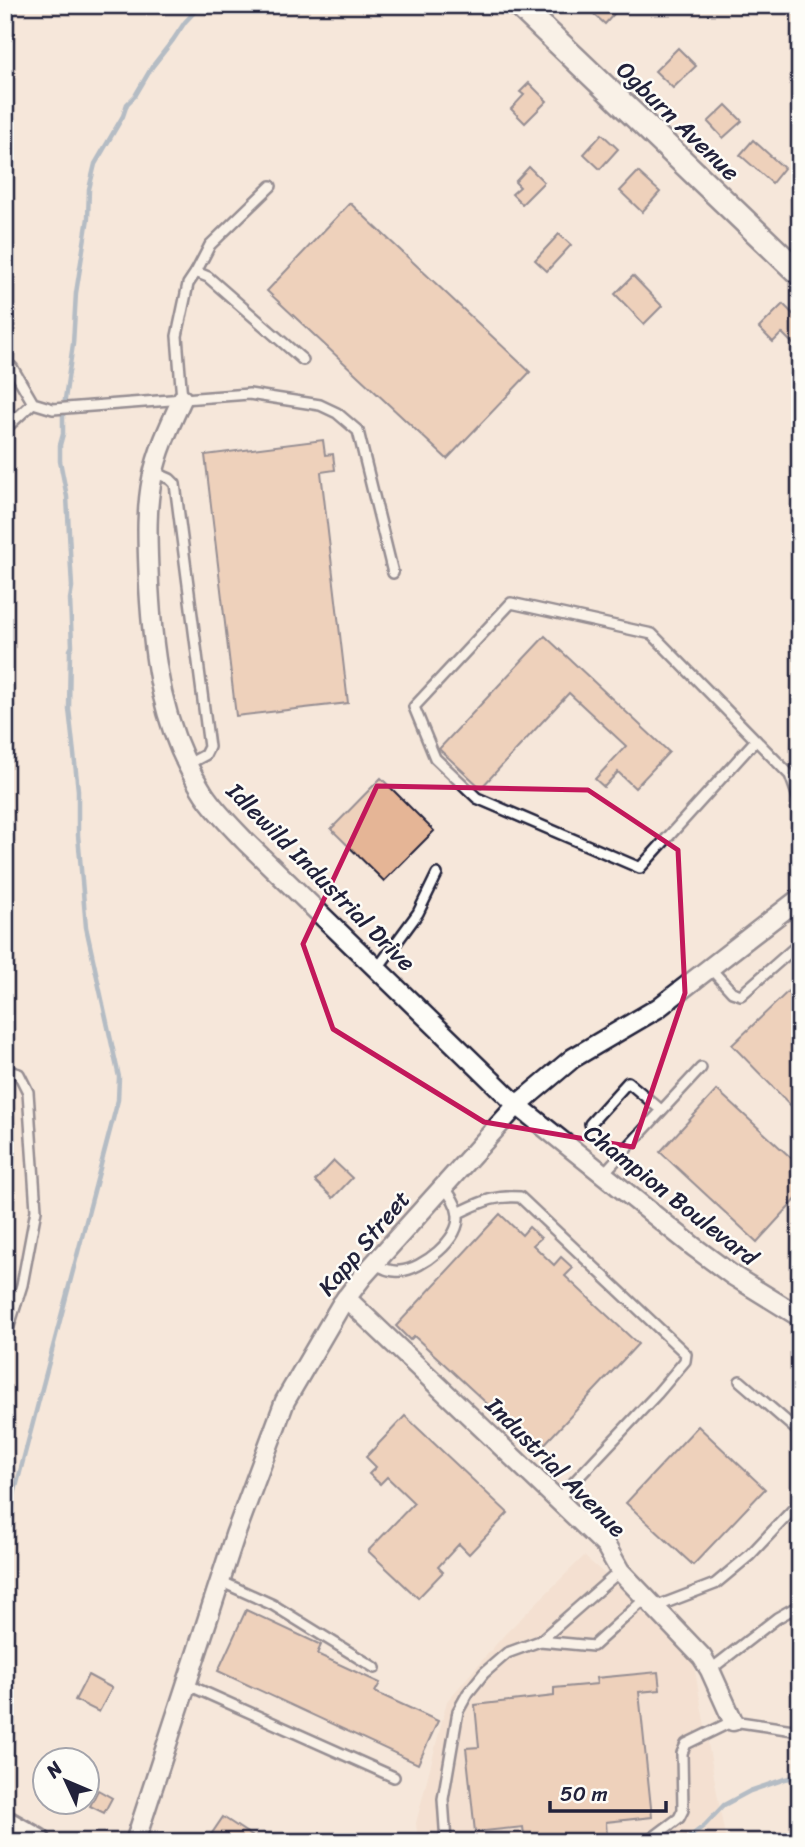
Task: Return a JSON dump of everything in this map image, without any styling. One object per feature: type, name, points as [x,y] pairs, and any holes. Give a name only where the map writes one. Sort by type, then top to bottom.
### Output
[{"type":"main road","points":[[5,1824],[37,1842]]},
{"type":"street","name":"Ogburn Avenue","points":[[519,5],[800,274]]},
{"type":"street","name":"Idlewild Industrial Drive","points":[[181,399],[160,449],[154,472],[148,510],[147,545],[157,671],[165,705],[188,764],[221,817],[517,1105]]},
{"type":"street","name":"Kapp Street","points":[[135,1842],[235,1535],[285,1401],[346,1298],[517,1105],[573,1058],[658,1008],[793,902]]},
{"type":"street","name":"Champion Boulevard","points":[[517,1105],[732,1275],[800,1317]]},
{"type":"street","name":"Industrial Avenue","points":[[346,1298],[606,1546],[620,1571],[702,1657],[733,1721]]},
{"type":"lane","points":[[181,399],[177,336],[188,284],[210,245],[271,186]]},
{"type":"lane","points":[[196,272],[208,277],[303,360]]},
{"type":"lane","points":[[12,367],[33,403],[53,409],[249,394],[320,405],[337,413],[358,431],[393,573]]},
{"type":"lane","points":[[5,429],[33,403]]},
{"type":"lane","points":[[154,472],[175,484],[208,747],[205,755],[188,764]]},
{"type":"lane","points":[[755,741],[640,868],[477,798],[435,758],[414,707],[511,603],[652,634],[790,775],[800,803]]},
{"type":"lane","points":[[377,969],[418,913],[437,874]]},
{"type":"lane","points":[[793,902],[800,922]]},
{"type":"lane","points":[[710,968],[732,992],[741,995],[800,943]]},
{"type":"lane","points":[[603,1174],[701,1068]]},
{"type":"lane","points":[[5,1070],[19,1074],[28,1092],[36,1210],[22,1285],[5,1339]]},
{"type":"lane","points":[[590,1124],[628,1082],[661,1110]]},
{"type":"lane","points":[[374,1264],[390,1271],[414,1268],[429,1259],[453,1235],[458,1224],[458,1213],[444,1186]]},
{"type":"lane","points":[[458,1213],[503,1195],[520,1197],[686,1354],[685,1361],[657,1394],[558,1499]]},
{"type":"lane","points":[[740,1381],[800,1433]]},
{"type":"lane","points":[[541,1641],[593,1646],[651,1603],[715,1584],[750,1555],[800,1503]]},
{"type":"lane","points":[[446,1842],[443,1798],[458,1711],[468,1693],[484,1673],[507,1654],[541,1641],[620,1571]]},
{"type":"lane","points":[[220,1581],[273,1605],[375,1668]]},
{"type":"lane","points":[[710,1670],[771,1622],[800,1605]]},
{"type":"lane","points":[[187,1684],[394,1777]]},
{"type":"lane","points":[[647,1842],[679,1818],[683,1810],[682,1753],[687,1744],[733,1721],[800,1731]]},
{"type":"highlighted area","points":[[377,786],[588,790],[678,850],[685,993],[633,1147],[484,1122],[333,1029],[303,944]]},
{"type":"shaded area","points":[[584,1556],[691,1649],[726,1842],[418,1842],[416,1823],[447,1701],[505,1634]]},
{"type":"building","points":[[584,5],[622,5],[605,24]]},
{"type":"building","points":[[678,48],[696,66],[673,88],[655,71]]},
{"type":"building","points":[[529,83],[547,101],[525,123],[511,109],[524,95],[520,92]]},
{"type":"building","points":[[726,105],[742,121],[723,138],[708,122]]},
{"type":"building","points":[[602,134],[618,149],[600,169],[584,154]]},
{"type":"building","points":[[753,140],[784,168],[772,183],[740,155]]},
{"type":"building","points":[[529,167],[544,182],[522,204],[512,194],[520,187],[515,182]]},
{"type":"building","points":[[638,172],[660,192],[642,212],[620,191]]},
{"type":"building","points":[[350,203],[530,372],[447,459],[267,291]]},
{"type":"building","points":[[559,234],[571,245],[547,271],[535,260]]},
{"type":"building","points":[[633,276],[662,306],[644,324],[615,294]]},
{"type":"building","points":[[783,304],[800,321],[800,351],[782,333],[773,342],[759,328]]},
{"type":"building","points":[[323,440],[325,455],[333,454],[335,470],[321,472],[348,703],[236,716],[205,455]]},
{"type":"building","points":[[545,636],[669,752],[635,788],[618,772],[604,787],[595,779],[626,746],[569,693],[481,788],[439,749]]},
{"type":"building","points":[[381,778],[434,831],[384,881],[331,829]]},
{"type":"building","points":[[800,980],[800,1115],[732,1045]]},
{"type":"building","points":[[717,1090],[800,1166],[800,1195],[757,1242],[660,1152]]},
{"type":"building","points":[[334,1161],[352,1178],[333,1198],[315,1181]]},
{"type":"building","points":[[500,1214],[522,1235],[529,1227],[541,1238],[533,1245],[554,1265],[561,1257],[573,1268],[565,1276],[638,1344],[538,1451],[414,1336],[410,1340],[396,1326]]},
{"type":"building","points":[[405,1416],[508,1513],[469,1554],[459,1544],[438,1567],[443,1572],[418,1598],[368,1551],[414,1503],[387,1477],[380,1484],[369,1474],[376,1467],[366,1457]]},
{"type":"building","points":[[698,1426],[765,1489],[693,1565],[626,1503]]},
{"type":"building","points":[[246,1610],[321,1645],[317,1654],[380,1683],[375,1692],[438,1721],[418,1764],[218,1671]]},
{"type":"building","points":[[658,1672],[660,1690],[639,1692],[652,1817],[606,1822],[607,1836],[590,1837],[590,1842],[525,1842],[523,1827],[475,1832],[466,1748],[479,1747],[475,1705],[554,1696],[554,1688],[597,1684],[596,1678]]},
{"type":"building","points":[[88,1675],[112,1688],[99,1712],[75,1700]]},
{"type":"building","points":[[102,1792],[112,1798],[104,1813],[102,1812]]},
{"type":"building","points":[[223,1817],[261,1842],[206,1842]]},
{"type":"waterway","points":[[5,1529],[118,1100],[119,1077],[86,927],[78,835],[78,790],[69,709],[72,587],[67,497],[60,461],[63,413],[73,344],[76,293],[88,218],[89,189],[95,164],[123,116],[127,104],[185,22],[201,5]]},
{"type":"waterway","points":[[683,1842],[705,1825],[724,1805],[750,1791],[800,1776]]}]
